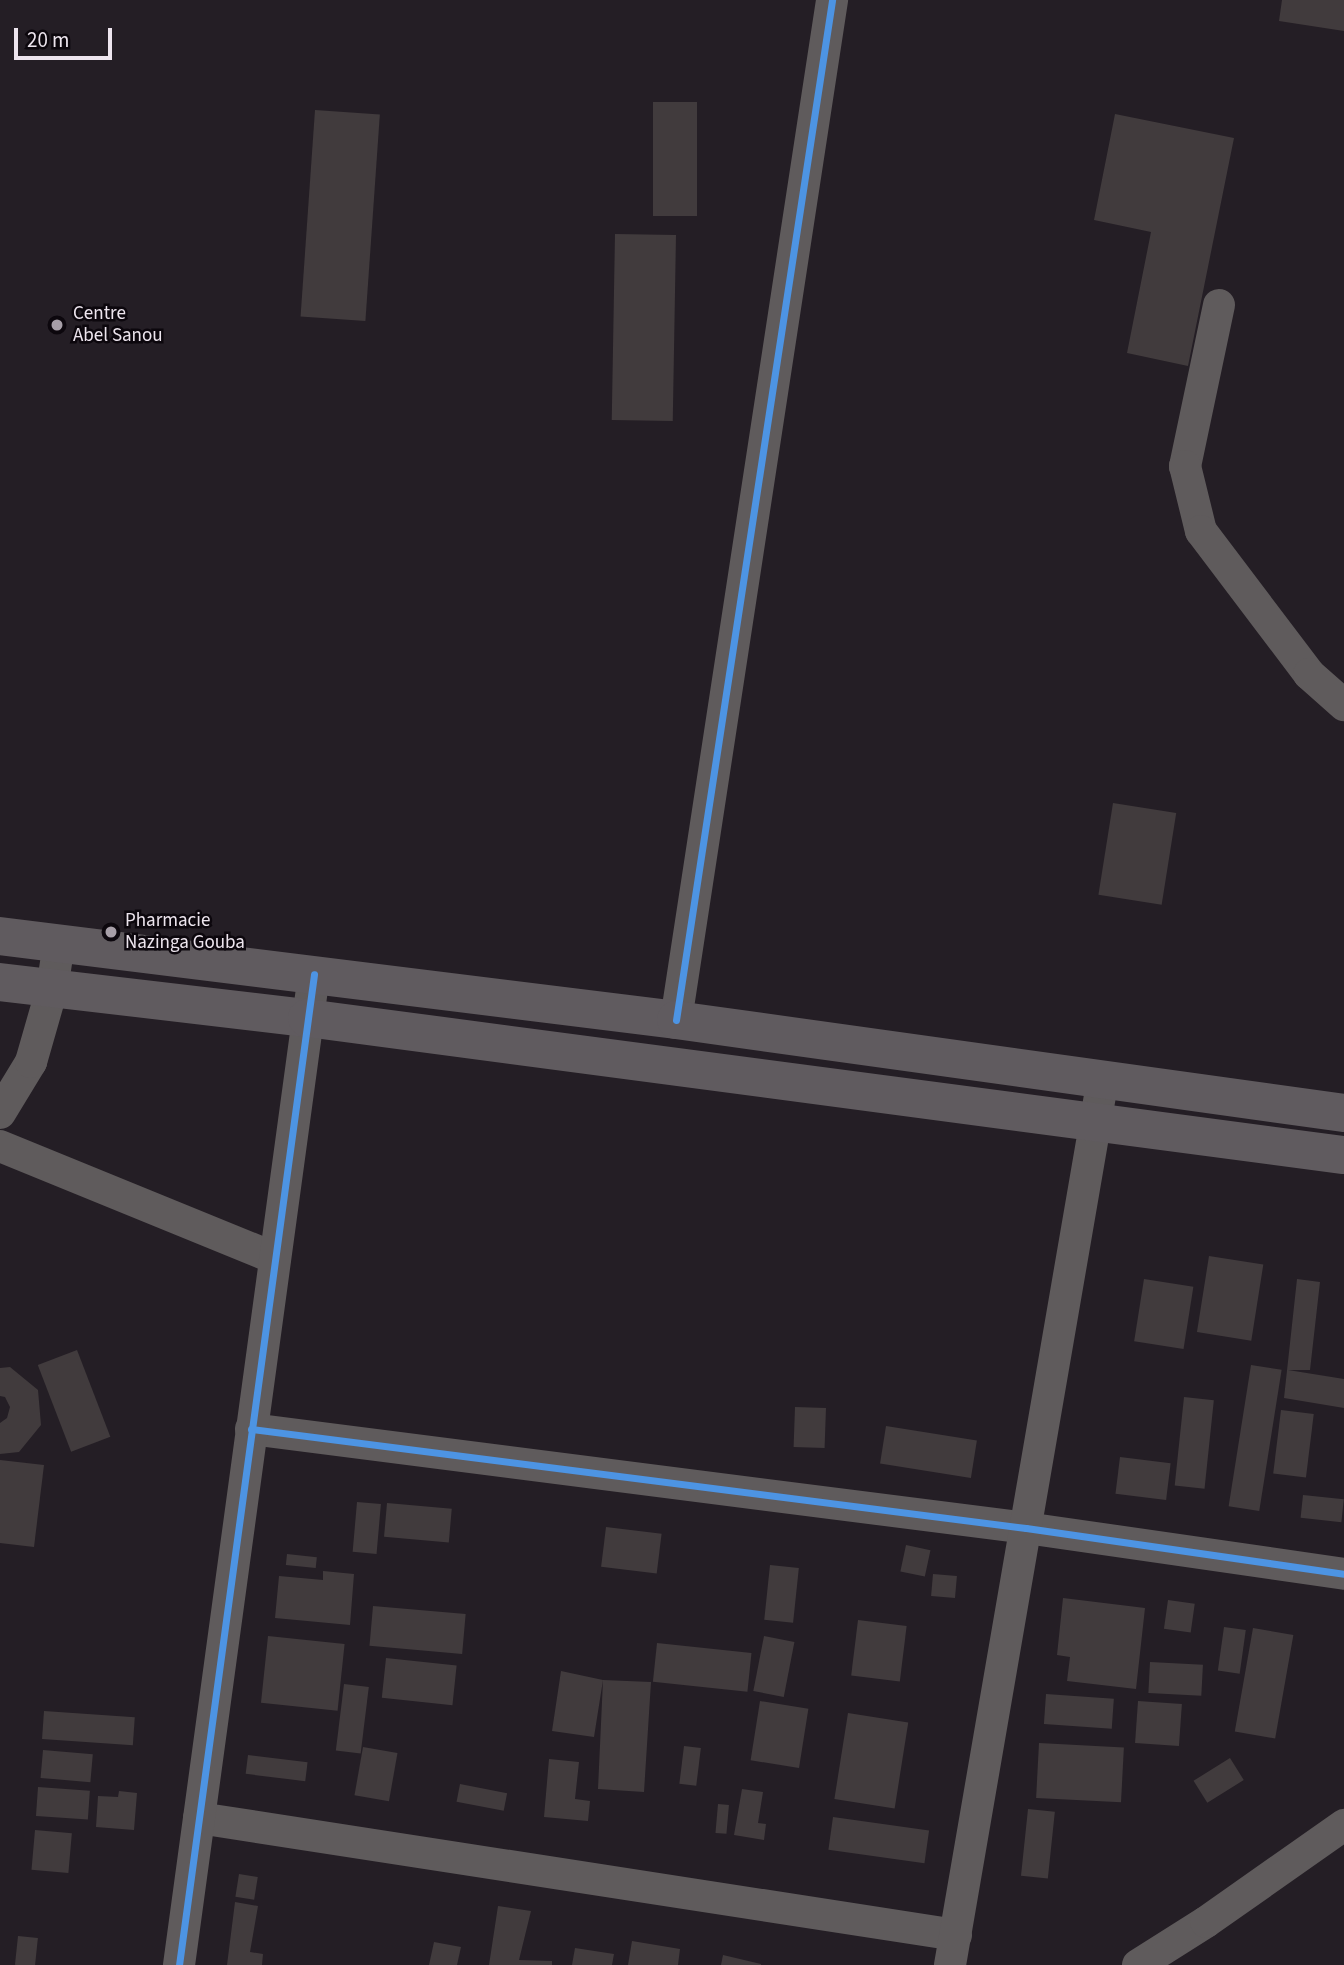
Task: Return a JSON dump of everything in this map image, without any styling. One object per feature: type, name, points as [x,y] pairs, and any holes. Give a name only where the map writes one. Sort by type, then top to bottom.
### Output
[{"type":"main road","points":[[0,936],[676,1020],[1344,1113]]},
{"type":"main road","points":[[0,982],[307,1018],[1344,1155]]},
{"type":"street","points":[[676,1020],[832,0]]},
{"type":"street","points":[[1219,305],[1185,466],[1201,531],[1308,674],[1344,705]]},
{"type":"street","points":[[0,1113],[31,1062],[52,989],[59,943]]},
{"type":"street","points":[[179,1965],[314,974]]},
{"type":"street","points":[[199,1818],[953,1950],[1103,1078]]},
{"type":"street","points":[[0,1146],[275,1258]]},
{"type":"street","points":[[251,1429],[1026,1528],[1344,1574]]},
{"type":"street","points":[[1138,1965],[1206,1922],[1344,1825]]},
{"type":"building","points":[[1282,0],[1344,0],[1344,31],[1279,21]]},
{"type":"building","points":[[653,102],[697,102],[697,216],[653,216]]},
{"type":"building","points":[[315,110],[380,115],[365,321],[301,316]]},
{"type":"building","points":[[1115,114],[1234,138],[1188,366],[1127,353],[1151,232],[1094,220]]},
{"type":"building","points":[[615,234],[676,235],[673,421],[612,420]]},
{"type":"building","points":[[1113,803],[1176,813],[1162,905],[1098,895]]},
{"type":"building","points":[[1209,1256],[1263,1265],[1251,1341],[1197,1332]]},
{"type":"building","points":[[1144,1279],[1193,1287],[1184,1349],[1134,1341]]},
{"type":"building","points":[[1297,1279],[1320,1282],[1310,1370],[1288,1370],[1344,1379],[1344,1408],[1284,1398]]},
{"type":"building","points":[[77,1350],[110,1437],[71,1452],[38,1365]]},
{"type":"building","points":[[1251,1365],[1282,1370],[1259,1511],[1229,1506]]},
{"type":"building","points":[[10,1367],[38,1390],[41,1425],[19,1452],[0,1454],[0,1423],[7,1418],[10,1407],[5,1397],[0,1396],[0,1368]]},
{"type":"building","points":[[1184,1397],[1214,1400],[1205,1489],[1175,1486]]},
{"type":"building","points":[[795,1407],[826,1408],[825,1448],[794,1447]]},
{"type":"building","points":[[1281,1410],[1314,1414],[1306,1478],[1273,1474]]},
{"type":"building","points":[[886,1426],[977,1440],[971,1478],[880,1464]]},
{"type":"building","points":[[1120,1457],[1171,1463],[1166,1500],[1115,1494]]},
{"type":"building","points":[[0,1460],[44,1465],[34,1547],[0,1543]]},
{"type":"building","points":[[1303,1495],[1344,1499],[1341,1522],[1301,1518]]},
{"type":"building","points":[[357,1502],[381,1504],[377,1554],[353,1552]]},
{"type":"building","points":[[387,1503],[452,1509],[449,1543],[384,1537]]},
{"type":"building","points":[[606,1527],[662,1534],[657,1574],[601,1567]]},
{"type":"building","points":[[906,1545],[930,1550],[925,1577],[900,1571]]},
{"type":"building","points":[[287,1554],[317,1557],[316,1568],[286,1565]]},
{"type":"building","points":[[770,1565],[799,1568],[793,1623],[764,1620]]},
{"type":"building","points":[[323,1571],[354,1574],[350,1625],[275,1618],[279,1576],[323,1580]]},
{"type":"building","points":[[933,1574],[957,1576],[955,1598],[931,1596]]},
{"type":"building","points":[[1063,1598],[1145,1608],[1136,1689],[1067,1681],[1070,1657],[1057,1655]]},
{"type":"building","points":[[1168,1600],[1195,1604],[1191,1632],[1164,1629]]},
{"type":"building","points":[[373,1606],[466,1614],[462,1654],[370,1646]]},
{"type":"building","points":[[858,1620],[907,1626],[900,1682],[851,1676]]},
{"type":"building","points":[[1224,1627],[1246,1630],[1240,1674],[1218,1671]]},
{"type":"building","points":[[1253,1628],[1293,1635],[1275,1739],[1235,1731]]},
{"type":"building","points":[[268,1636],[345,1644],[338,1711],[261,1703]]},
{"type":"building","points":[[764,1636],[794,1642],[784,1697],[753,1691]]},
{"type":"building","points":[[657,1643],[751,1653],[747,1692],[653,1682]]},
{"type":"building","points":[[386,1658],[457,1665],[452,1705],[382,1698]]},
{"type":"building","points":[[1150,1662],[1203,1665],[1201,1696],[1148,1693]]},
{"type":"building","points":[[561,1671],[603,1680],[594,1737],[552,1731]]},
{"type":"building","points":[[603,1680],[651,1682],[644,1792],[598,1789]]},
{"type":"building","points":[[344,1684],[369,1687],[361,1754],[336,1751]]},
{"type":"building","points":[[1046,1694],[1114,1699],[1112,1729],[1044,1724]]},
{"type":"building","points":[[760,1701],[808,1709],[799,1768],[751,1760]]},
{"type":"building","points":[[1138,1701],[1182,1704],[1179,1746],[1135,1743]]},
{"type":"building","points":[[44,1711],[135,1717],[133,1745],[42,1739]]},
{"type":"building","points":[[848,1713],[908,1723],[895,1808],[834,1799]]},
{"type":"building","points":[[1039,1743],[1124,1747],[1121,1802],[1036,1798]]},
{"type":"building","points":[[684,1746],[701,1748],[696,1786],[679,1784]]},
{"type":"building","points":[[363,1747],[397,1753],[389,1801],[354,1795]]},
{"type":"building","points":[[43,1750],[93,1754],[90,1782],[41,1778]]},
{"type":"building","points":[[248,1755],[308,1762],[305,1781],[246,1774]]},
{"type":"building","points":[[1230,1758],[1244,1780],[1207,1803],[1194,1781]]},
{"type":"building","points":[[549,1759],[579,1762],[575,1799],[590,1801],[588,1821],[544,1817]]},
{"type":"building","points":[[460,1784],[507,1793],[504,1811],[457,1802]]},
{"type":"building","points":[[38,1787],[90,1791],[88,1820],[36,1816]]},
{"type":"building","points":[[742,1789],[763,1792],[758,1823],[766,1824],[764,1840],[734,1835]]},
{"type":"building","points":[[119,1791],[137,1793],[134,1830],[96,1827],[98,1796],[118,1797]]},
{"type":"building","points":[[718,1804],[729,1805],[726,1834],[715,1833]]},
{"type":"building","points":[[1028,1809],[1055,1812],[1048,1878],[1021,1876]]},
{"type":"building","points":[[833,1817],[929,1830],[924,1863],[828,1850]]},
{"type":"building","points":[[35,1830],[72,1833],[68,1873],[32,1870]]},
{"type":"building","points":[[239,1874],[258,1877],[254,1900],[235,1897]]},
{"type":"building","points":[[235,1902],[258,1906],[250,1952],[263,1954],[262,1965],[227,1965]]},
{"type":"building","points":[[498,1906],[531,1911],[519,1960],[552,1961],[552,1965],[489,1965]]},
{"type":"building","points":[[18,1936],[38,1938],[35,1965],[15,1965]]},
{"type":"building","points":[[632,1941],[680,1949],[678,1965],[628,1965]]},
{"type":"building","points":[[434,1942],[461,1947],[457,1965],[429,1965]]},
{"type":"building","points":[[575,1948],[614,1954],[612,1965],[572,1965]]},
{"type":"building","points":[[723,1955],[761,1964],[761,1965],[721,1965]]},
{"type":"cycle path","points":[[676,1020],[832,0]]},
{"type":"cycle path","points":[[179,1965],[314,974]]},
{"type":"cycle path","points":[[251,1429],[1026,1528],[1344,1574]]},
{"type":"place","name":"Centre Abel Sanou","points":[[57,325]]},
{"type":"place","name":"Pharmacie Nazinga Gouba","points":[[111,932]]}]
